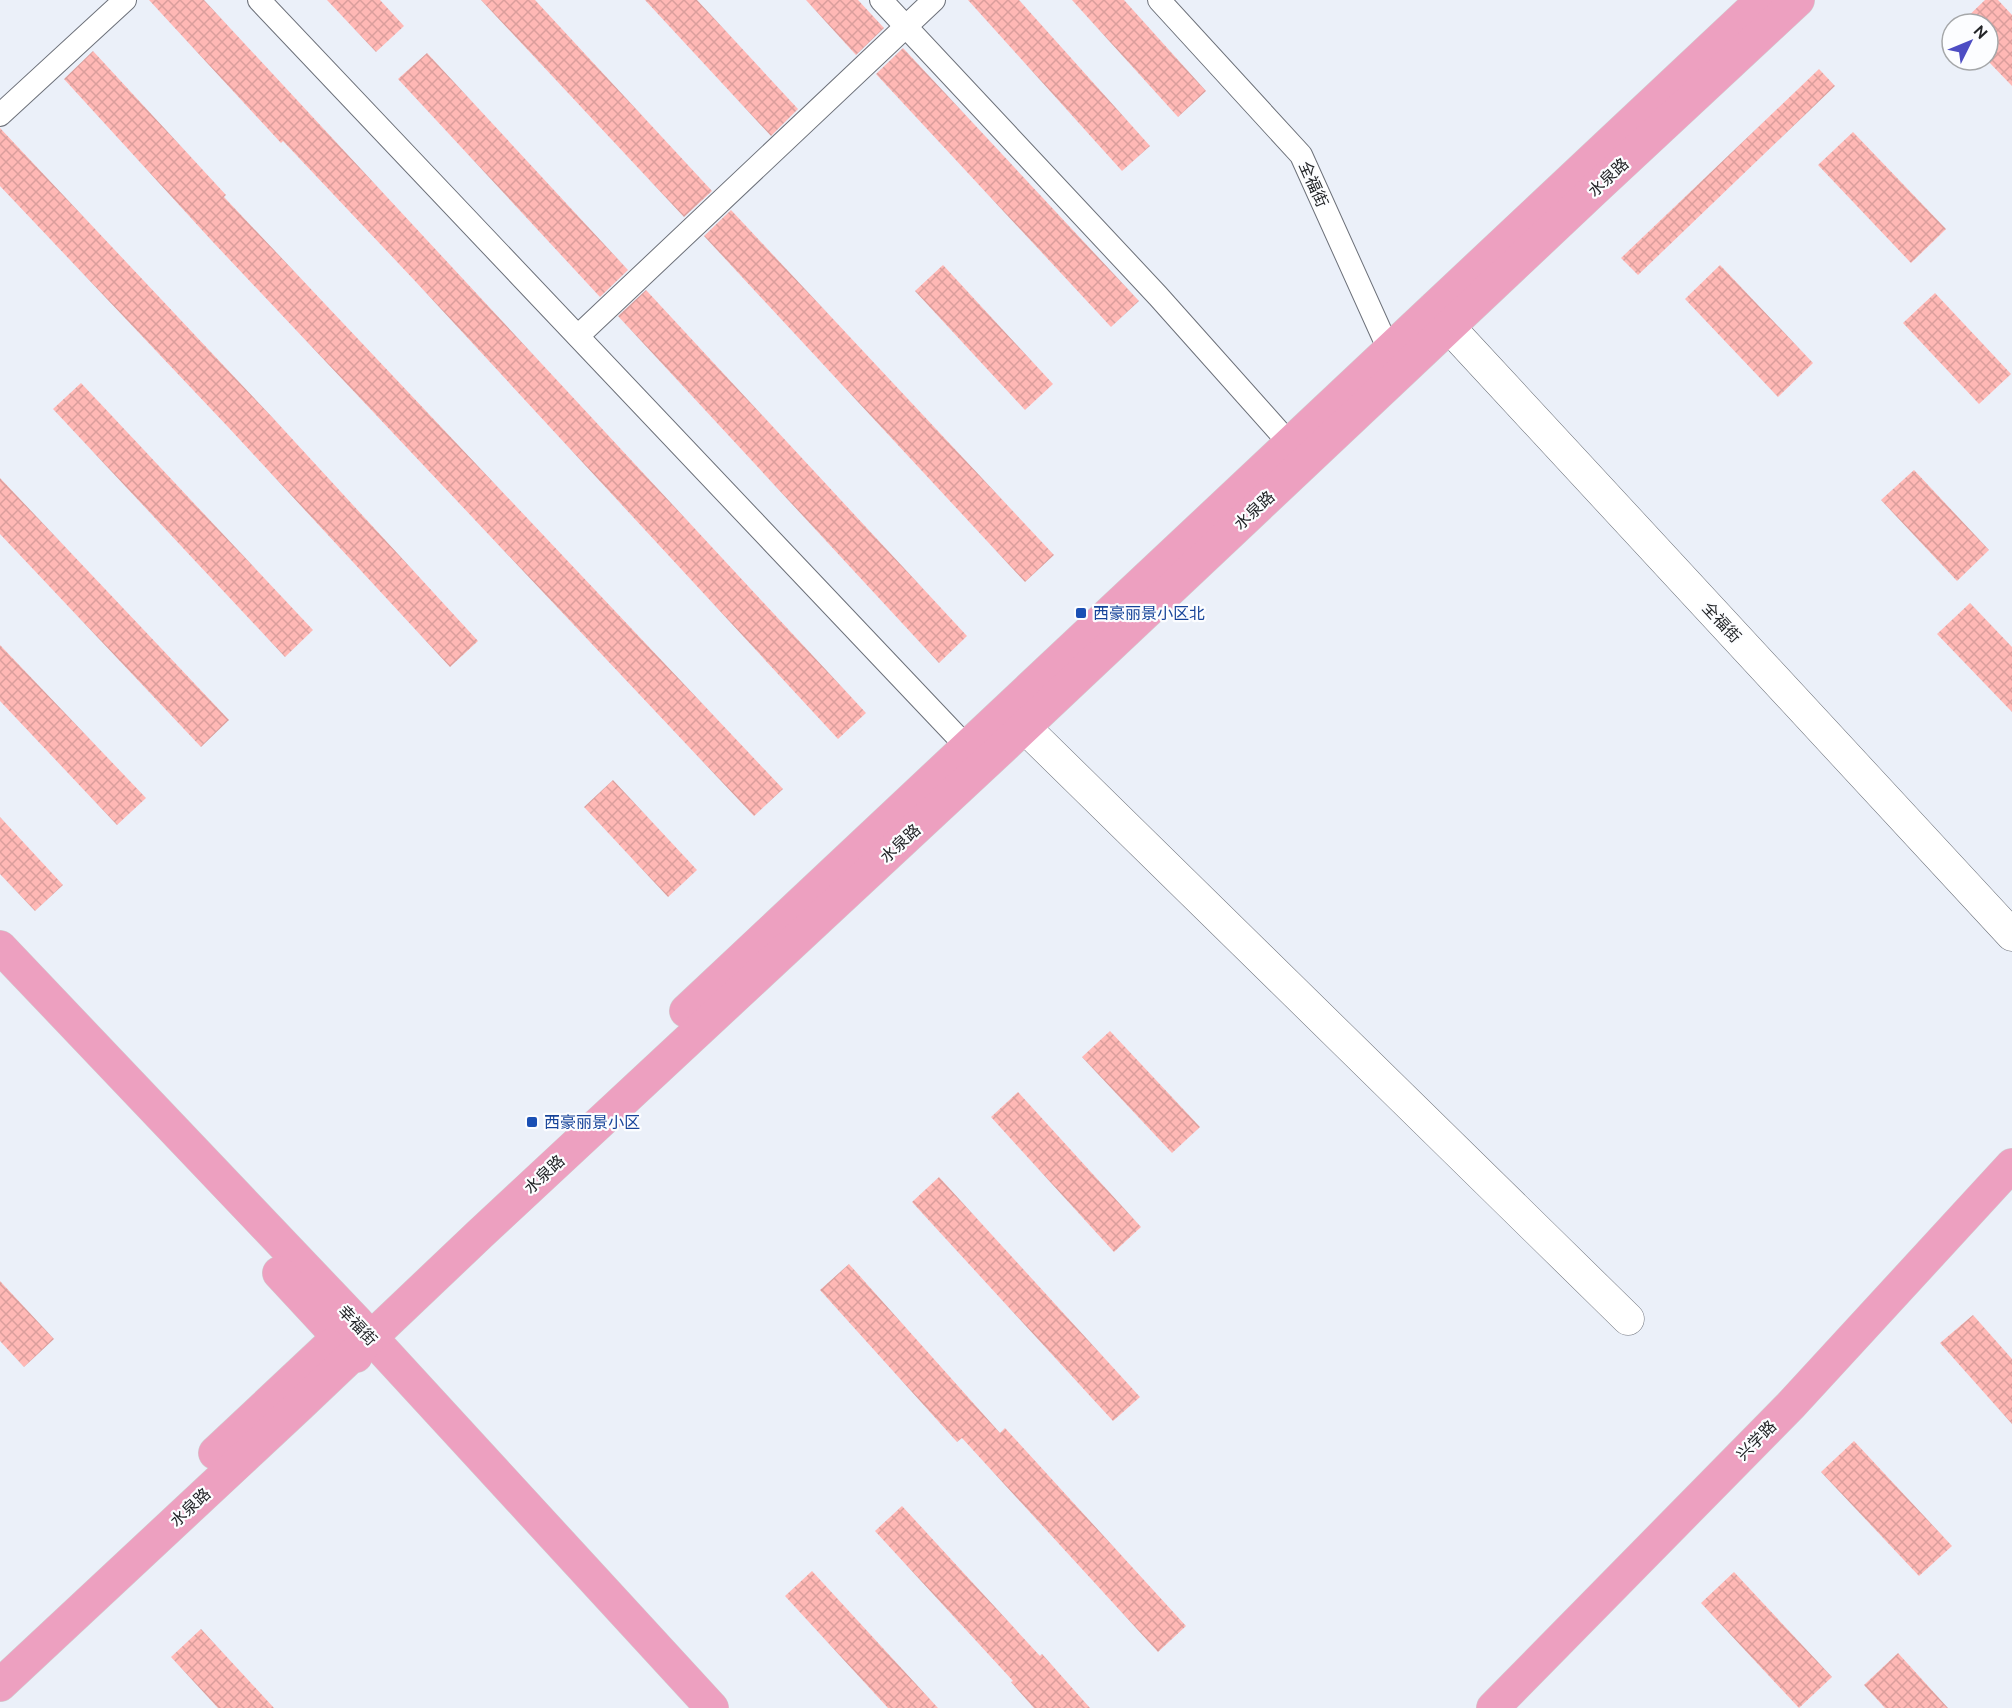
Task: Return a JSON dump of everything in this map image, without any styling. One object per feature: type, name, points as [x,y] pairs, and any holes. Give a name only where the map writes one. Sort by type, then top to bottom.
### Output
[{"type":"main road","name":"水泉路","points":[[0,1655],[355,1337],[1015,719],[1441,317],[1762,0]]},
{"type":"main road","name":"水泉路","points":[[1441,317],[1798,0]]},
{"type":"main road","name":"水泉路","points":[[0,1685],[355,1337],[968,747],[1015,719],[1290,444],[1397,359]]},
{"type":"main road","name":"幸福街","points":[[0,947],[355,1337],[684,1708]]},
{"type":"main road","name":"幸福街","points":[[0,977],[355,1337],[712,1708]]},
{"type":"main road","name":"兴学路","points":[[1493,1708],[1791,1405],[2012,1165]]},
{"type":"street","points":[[0,115],[125,0]]},
{"type":"street","points":[[259,0],[968,747]]},
{"type":"street","points":[[882,0],[1149,287],[1290,444]]},
{"type":"street","points":[[578,336],[934,0]]},
{"type":"street","name":"全福街","points":[[1159,0],[1301,155],[1397,359]]},
{"type":"street","name":"全福街","points":[[1441,317],[2012,935]]},
{"type":"street","points":[[1015,719],[1628,1319]]},
{"type":"building","points":[[149,0],[204,0],[866,713],[838,739],[416,282],[283,141],[281,143]]},
{"type":"building","points":[[327,0],[380,0],[404,26],[376,52]]},
{"type":"building","points":[[481,0],[535,0],[712,191],[684,217]]},
{"type":"building","points":[[645,0],[697,0],[798,109],[771,136]]},
{"type":"building","points":[[806,0],[858,0],[884,28],[856,55]]},
{"type":"building","points":[[968,0],[1019,0],[1150,146],[1122,171]]},
{"type":"building","points":[[1072,0],[1124,0],[1206,91],[1178,117]]},
{"type":"building","points":[[1985,0],[1998,0],[2012,15],[2012,86],[1999,72],[2000,12],[1972,12]]},
{"type":"building","points":[[903,48],[1139,301],[1111,327],[876,74]]},
{"type":"building","points":[[93,51],[226,195],[224,197],[783,789],[754,816],[212,241],[64,79]]},
{"type":"building","points":[[427,53],[628,270],[600,297],[398,79]]},
{"type":"building","points":[[1819,69],[1835,86],[1638,275],[1621,258]]},
{"type":"building","points":[[0,128],[272,417],[478,641],[450,667],[229,428],[0,186]]},
{"type":"building","points":[[1853,132],[1946,229],[1911,263],[1818,165]]},
{"type":"building","points":[[731,210],[1054,555],[1025,582],[704,236]]},
{"type":"building","points":[[943,265],[1053,384],[1025,410],[915,291]]},
{"type":"building","points":[[1720,265],[1813,363],[1778,397],[1685,299]]},
{"type":"building","points":[[646,290],[967,636],[939,663],[618,316]]},
{"type":"building","points":[[1935,293],[2011,374],[1979,404],[1903,323]]},
{"type":"building","points":[[81,383],[313,630],[285,657],[53,409]]},
{"type":"building","points":[[1914,470],[1989,550],[1957,581],[1881,500]]},
{"type":"building","points":[[0,478],[229,720],[201,747],[0,534]]},
{"type":"building","points":[[1970,603],[2012,647],[2012,712],[1937,634]]},
{"type":"building","points":[[0,645],[146,798],[117,825],[0,701]]},
{"type":"building","points":[[613,780],[697,870],[668,897],[584,807]]},
{"type":"building","points":[[0,817],[63,885],[35,911],[0,874]]},
{"type":"building","points":[[1110,1031],[1200,1127],[1172,1153],[1082,1057]]},
{"type":"building","points":[[1018,1092],[1141,1227],[1114,1252],[991,1117]]},
{"type":"building","points":[[939,1177],[1140,1397],[1113,1421],[912,1202]]},
{"type":"building","points":[[849,1264],[1000,1433],[1005,1428],[1186,1626],[1158,1652],[962,1438],[957,1442],[820,1290]]},
{"type":"building","points":[[0,1281],[54,1339],[24,1367],[0,1341]]},
{"type":"building","points":[[1973,1315],[2012,1359],[2012,1424],[1940,1343]]},
{"type":"building","points":[[1854,1441],[1952,1546],[1919,1576],[1821,1472]]},
{"type":"building","points":[[902,1506],[1090,1708],[1034,1708],[1011,1682],[1013,1681],[875,1531]]},
{"type":"building","points":[[812,1571],[938,1708],[888,1708],[785,1596]]},
{"type":"building","points":[[1734,1572],[1832,1677],[1799,1708],[1701,1603]]},
{"type":"building","points":[[201,1629],[274,1708],[218,1708],[171,1657]]},
{"type":"building","points":[[1898,1653],[1948,1708],[1885,1708],[1864,1685]]},
{"type":"place","name":"西豪丽景小区北","points":[[1081,613]]},
{"type":"place","name":"西豪丽景小区","points":[[532,1122]]}]
